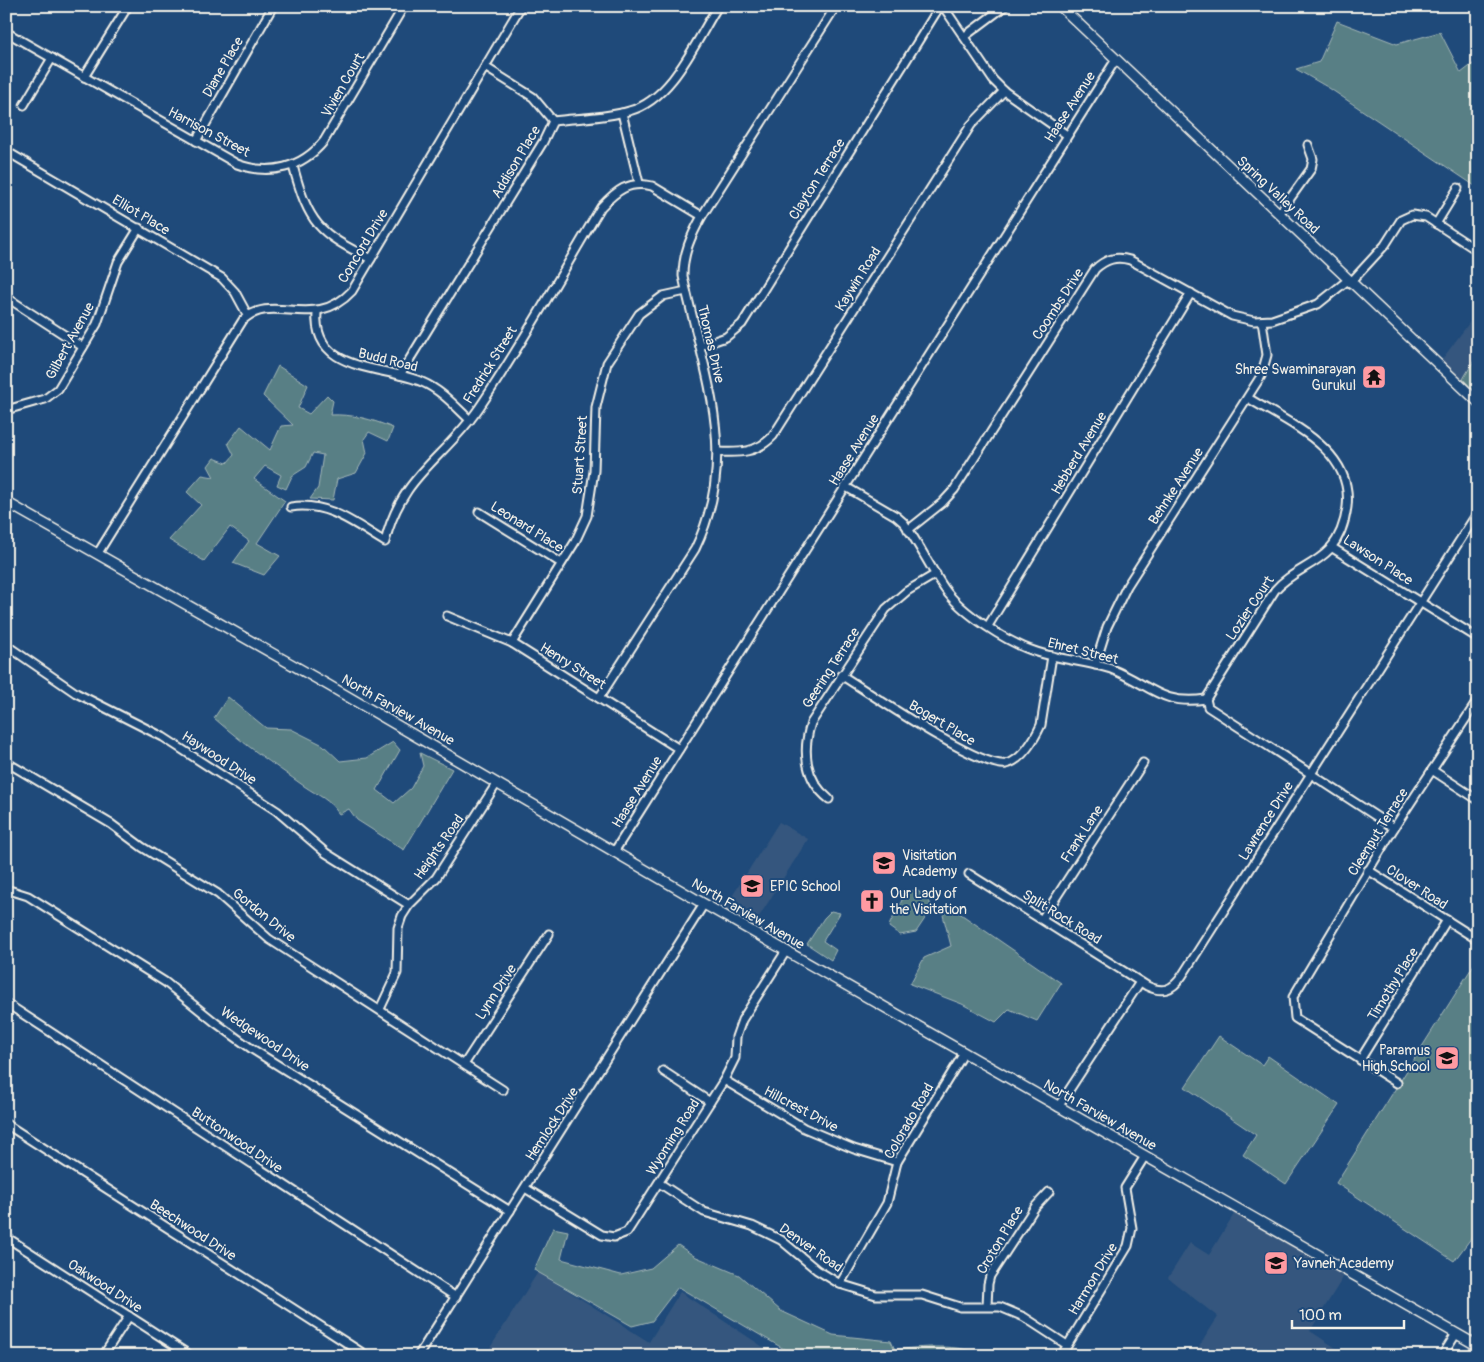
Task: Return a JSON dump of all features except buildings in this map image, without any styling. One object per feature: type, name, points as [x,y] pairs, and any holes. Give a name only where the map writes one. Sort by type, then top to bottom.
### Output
[{"type":"street","points":[[84,77],[128,6]]},
{"type":"street","name":"Diane Place","points":[[196,141],[273,6]]},
{"type":"street","name":"Vivien Court","points":[[294,166],[309,158],[324,141],[404,6]]},
{"type":"street","name":"Concord Drive","points":[[248,316],[266,309],[317,312],[332,307],[345,298],[371,259],[522,6]]},
{"type":"street","name":"Addison Place","points":[[400,375],[554,121],[622,113],[642,107],[666,89],[718,6]]},
{"type":"street","name":"Thomas Drive","points":[[600,698],[694,549],[703,532],[714,498],[718,452],[716,421],[686,291],[683,260],[688,243],[702,216],[836,6]]},
{"type":"street","points":[[942,6],[965,36],[993,80],[1004,91],[1068,135]]},
{"type":"street","name":"Clayton Terrace","points":[[700,346],[726,337],[742,324],[942,6]]},
{"type":"street","points":[[965,36],[1005,6]]},
{"type":"street","name":"Spring Valley Road","points":[[1060,6],[1115,61],[1478,402]]},
{"type":"street","name":"Harrison Street","points":[[6,32],[237,164],[248,168],[264,170],[294,166]]},
{"type":"street","points":[[24,106],[52,58]]},
{"type":"street","name":"Haase Avenue","points":[[614,852],[1115,61]]},
{"type":"street","points":[[485,68],[533,97],[554,121]]},
{"type":"street","name":"Kaywin Road","points":[[718,452],[751,451],[767,442],[773,436],[971,125],[1004,91]]},
{"type":"street","points":[[622,113],[639,184],[652,186],[702,216]]},
{"type":"street","points":[[1279,214],[1311,169],[1313,159],[1308,145]]},
{"type":"street","name":"Elliot Place","points":[[6,151],[222,278],[235,292],[248,316]]},
{"type":"street","points":[[294,166],[306,208],[320,228],[338,243],[371,259]]},
{"type":"street","name":"Fredrick Street","points":[[291,507],[312,505],[330,510],[385,542],[395,511],[410,484],[470,420],[601,207],[624,187],[639,184]]},
{"type":"street","points":[[1436,224],[1458,188]]},
{"type":"street","name":"Coombs Drive","points":[[908,530],[936,508],[954,490],[1101,264],[1115,258],[1130,260],[1232,316],[1262,321],[1289,315],[1318,304],[1369,265],[1385,245],[1397,225],[1406,217],[1419,215],[1478,251]]},
{"type":"street","name":"Gilbert Avenue","points":[[6,410],[52,395],[58,389],[103,312],[118,262],[139,228]]},
{"type":"street","name":"Stuart Street","points":[[512,643],[575,542],[586,516],[594,471],[596,407],[607,363],[640,314],[663,296],[686,291]]},
{"type":"street","name":"Hebberd Avenue","points":[[988,626],[1191,293]]},
{"type":"street","points":[[6,297],[83,347]]},
{"type":"street","name":"Budd Road","points":[[317,312],[320,334],[331,350],[341,358],[362,368],[400,375],[431,386],[470,420]]},
{"type":"street","points":[[98,553],[248,316]]},
{"type":"street","name":"Behnke Avenue","points":[[1096,664],[1107,627],[1127,586],[1248,398],[1265,365],[1266,343],[1262,321]]},
{"type":"street","name":"Lawson Place","points":[[1248,398],[1325,447],[1340,467],[1346,484],[1348,503],[1344,526],[1331,547],[1478,638]]},
{"type":"street","name":"Ehret Street","points":[[846,487],[896,516],[908,530],[945,589],[958,604],[988,626],[1022,646],[1052,656],[1096,664],[1174,700],[1185,702],[1206,699]]},
{"type":"street","name":"North Farview Avenue","points":[[6,502],[98,553],[1058,1107],[1478,1346]]},
{"type":"street","name":"Leonard Place","points":[[479,512],[561,563]]},
{"type":"street","name":"Lawrence Drive","points":[[1140,982],[1159,991],[1166,990],[1176,984],[1478,512]]},
{"type":"street","name":"Lozier Court","points":[[1206,699],[1275,590],[1290,575],[1320,557],[1331,547]]},
{"type":"street","name":"Geering Terrace","points":[[829,799],[814,784],[806,756],[806,745],[816,714],[886,609],[907,591],[936,574]]},
{"type":"street","name":"Henry Street","points":[[447,616],[512,643],[679,749]]},
{"type":"street","name":"Haywood Drive","points":[[6,645],[76,692],[163,737],[277,811],[326,852],[409,905]]},
{"type":"street","name":"Bogert Place","points":[[841,675],[971,755],[1006,764],[1018,758],[1037,734],[1041,725],[1052,656]]},
{"type":"street","points":[[1206,699],[1208,707],[1394,828]]},
{"type":"street","name":"Cleenput Terrace","points":[[1360,1060],[1295,1018],[1293,998],[1394,828],[1478,700]]},
{"type":"street","name":"Gordon Drive","points":[[6,762],[111,824],[142,847],[218,894],[269,939],[465,1063],[503,1090]]},
{"type":"street","name":"Frank Lane","points":[[1042,919],[1143,763]]},
{"type":"street","points":[[1432,770],[1478,800]]},
{"type":"street","name":"Heights Road","points":[[380,1009],[397,972],[398,928],[402,916],[409,905],[436,878],[497,783]]},
{"type":"street","name":"Clover Road","points":[[1368,870],[1478,940]]},
{"type":"street","name":"Split Rock Road","points":[[969,874],[1140,982]]},
{"type":"street","name":"Wedgewood Drive","points":[[6,889],[28,896],[165,982],[252,1049],[510,1211]]},
{"type":"street","name":"Hemlock Drive","points":[[418,1356],[704,904]]},
{"type":"street","name":"Timothy Place","points":[[1360,1060],[1447,920]]},
{"type":"street","name":"Lynn Drive","points":[[465,1063],[549,934]]},
{"type":"street","name":"Wyoming Road","points":[[525,1188],[602,1235],[614,1237],[621,1235],[631,1227],[724,1080],[735,1058],[736,1037],[742,1020],[786,951]]},
{"type":"street","points":[[1058,1107],[1140,982]]},
{"type":"street","name":"Buttonwood Drive","points":[[6,1003],[456,1297]]},
{"type":"street","name":"Colorado Road","points":[[840,1284],[887,1203],[897,1162],[964,1053]]},
{"type":"street","points":[[1360,1060],[1397,1083]]},
{"type":"street","points":[[662,1071],[710,1102]]},
{"type":"street","name":"Hillcrest Drive","points":[[724,1080],[804,1128],[854,1149],[897,1162]]},
{"type":"street","name":"Beechwood Drive","points":[[6,1124],[367,1356]]},
{"type":"street","name":"Harmon Drive","points":[[1061,1356],[1128,1246],[1132,1228],[1125,1188],[1145,1156]]},
{"type":"street","name":"Denver Road","points":[[659,1183],[704,1212],[752,1226],[774,1236],[795,1250],[828,1278],[840,1284],[876,1296],[922,1295],[960,1306],[1000,1307],[1024,1316],[1067,1344]]},
{"type":"street","name":"Croton Place","points":[[988,1306],[990,1276],[1035,1207],[1049,1192]]},
{"type":"street","name":"Oakwood Drive","points":[[6,1237],[191,1356]]},
{"type":"street","points":[[103,1356],[129,1316]]},
{"type":"street","points":[[1442,1356],[1456,1334]]},
{"type":"shaded area","points":[[1478,311],[1478,402],[1438,365]]},
{"type":"shaded area","points":[[779,822],[808,839],[750,931],[721,914]]},
{"type":"shaded area","points":[[1237,1209],[1347,1271],[1310,1331],[1348,1356],[1193,1356],[1218,1317],[1168,1278],[1190,1243],[1209,1255]]},
{"type":"shaded area","points":[[538,1272],[649,1342],[680,1292],[777,1356],[485,1356]]},
{"type":"green space","points":[[1337,21],[1397,44],[1440,32],[1461,73],[1478,60],[1478,188],[1329,88],[1296,69],[1319,62]]},
{"type":"green space","points":[[1478,354],[1478,395],[1463,379]]},
{"type":"green space","points":[[278,366],[308,385],[298,408],[309,414],[327,395],[333,401],[330,415],[362,418],[393,428],[388,441],[369,432],[364,439],[367,453],[356,473],[337,479],[333,500],[310,499],[318,488],[323,455],[313,453],[306,467],[292,476],[286,489],[277,485],[281,475],[265,466],[254,479],[285,501],[257,543],[280,556],[264,575],[233,563],[249,541],[230,527],[204,561],[169,540],[201,505],[187,492],[202,475],[214,477],[208,466],[214,458],[227,463],[234,455],[228,443],[241,426],[270,450],[281,426],[293,425],[263,396]]},
{"type":"green space","points":[[228,697],[266,728],[291,729],[323,745],[340,761],[367,758],[393,742],[400,750],[377,790],[394,803],[411,788],[423,766],[420,753],[452,769],[404,850],[357,820],[349,809],[339,814],[327,801],[258,753],[214,718]]},
{"type":"green space","points":[[916,890],[928,898],[932,908],[916,932],[900,935],[889,927],[891,921],[903,898],[911,891]]},
{"type":"green space","points":[[952,908],[1061,983],[1037,1021],[1009,1009],[996,1022],[962,1004],[910,984],[924,958],[951,946],[943,915]]},
{"type":"green space","points":[[831,911],[840,913],[823,941],[836,950],[831,960],[807,944],[824,918]]},
{"type":"green space","name":"Paramus High School","points":[[1478,958],[1478,1229],[1454,1261],[1336,1183]]},
{"type":"green space","points":[[1219,1036],[1262,1065],[1268,1056],[1339,1105],[1286,1184],[1243,1155],[1256,1135],[1185,1087]]},
{"type":"green space","points":[[553,1228],[568,1231],[561,1259],[621,1275],[651,1268],[678,1245],[694,1256],[739,1275],[781,1311],[833,1335],[891,1341],[895,1350],[940,1347],[963,1349],[982,1356],[796,1356],[678,1287],[652,1321],[632,1326],[534,1270]]},
{"type":"place","name":"Shree Swaminarayan Gurukul","points":[[1374,377]]},
{"type":"place","name":"Visitation Academy","points":[[884,863]]},
{"type":"place","name":"EPIC School","points":[[752,886]]},
{"type":"place","name":"Our Lady of the Visitation","points":[[872,901]]},
{"type":"place","name":"Paramus High School","points":[[1447,1058]]},
{"type":"place","name":"Yavneh Academy","points":[[1276,1263]]}]
